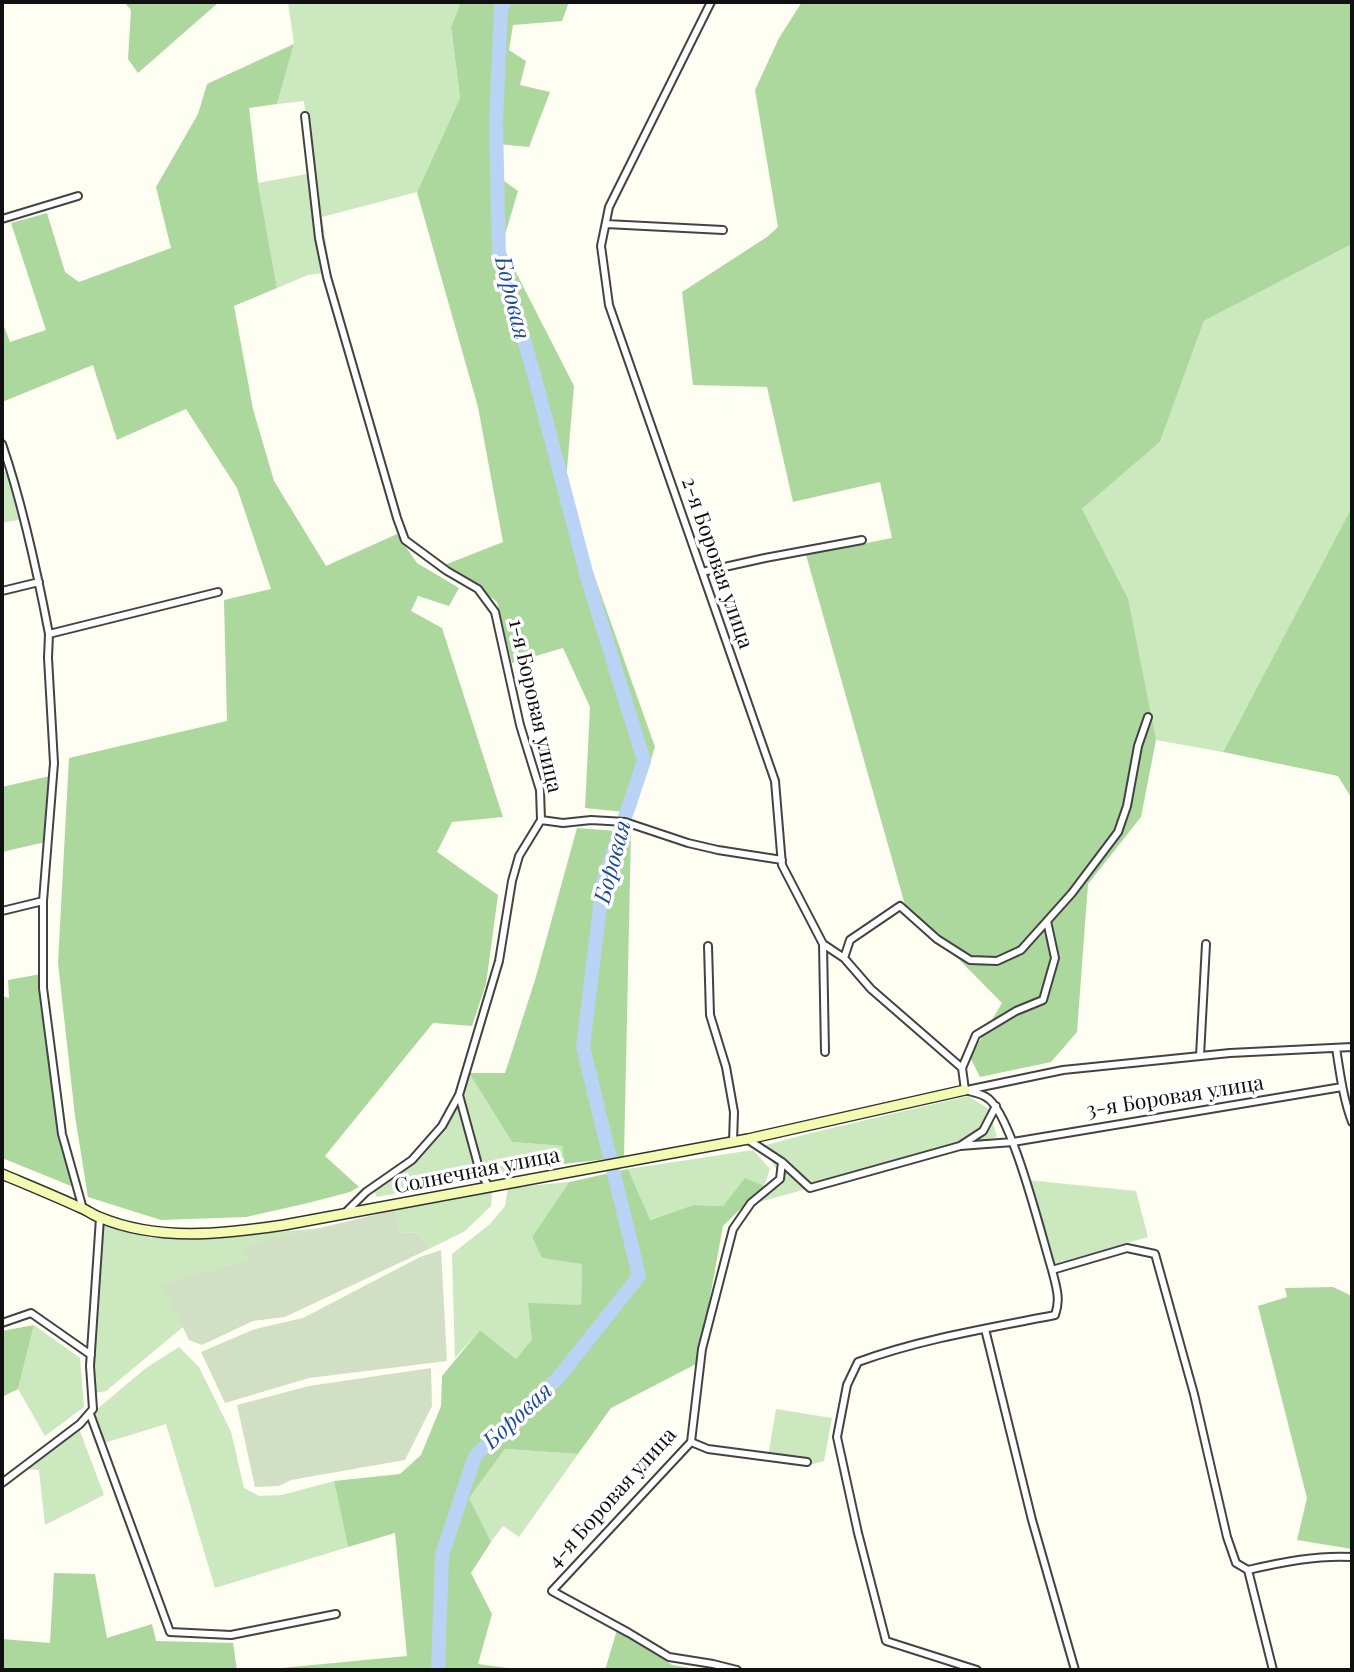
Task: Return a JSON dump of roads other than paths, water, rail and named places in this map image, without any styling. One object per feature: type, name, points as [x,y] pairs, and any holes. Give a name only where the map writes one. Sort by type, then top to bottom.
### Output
[{"type":"street","name":"2-я Боровая улица","points":[[711,2],[609,207],[601,246],[609,305],[775,781],[782,865],[824,944],[844,958],[871,989],[962,1068]]},
{"type":"street","name":"1-я Боровая улица","points":[[305,116],[319,238],[327,277],[397,518],[405,540],[447,571],[478,589],[495,612],[520,725],[540,790],[541,820],[519,856],[512,881],[499,961],[459,1095],[442,1126],[412,1160],[366,1192],[344,1214]]},
{"type":"street","points":[[2,219],[78,196]]},
{"type":"street","points":[[606,225],[723,230]]},
{"type":"street","points":[[2,444],[5,466],[39,582],[49,634],[54,763],[43,901],[43,988],[62,1134],[83,1209]]},
{"type":"street","points":[[702,572],[862,540]]},
{"type":"street","points":[[2,591],[39,582]]},
{"type":"street","points":[[49,634],[218,592]]},
{"type":"street","points":[[844,958],[850,940],[900,906],[937,939],[970,960],[997,961],[1021,950],[1072,893],[1118,832],[1127,806],[1138,746],[1148,717]]},
{"type":"street","points":[[541,820],[563,823],[591,820],[625,822],[688,843],[782,860]]},
{"type":"street","points":[[2,911],[43,901]]},
{"type":"street","points":[[965,1090],[962,1068],[976,1035],[1043,1000],[1055,958],[1047,921]]},
{"type":"street","points":[[824,944],[825,1052]]},
{"type":"street","points":[[1200,1056],[1206,944]]},
{"type":"street","points":[[708,946],[710,1015],[726,1067],[734,1112],[733,1142]]},
{"type":"street","points":[[965,1090],[1063,1070],[1230,1053],[1350,1045]]},
{"type":"street","points":[[1336,1048],[1342,1087],[1352,1122]]},
{"type":"street","name":"3-я Боровая улица","points":[[960,1146],[1013,1142],[1342,1087]]},
{"type":"street","points":[[965,1090],[987,1097],[996,1106],[1013,1142],[1052,1270],[1058,1297],[1055,1315],[881,1353],[858,1362],[847,1385],[837,1437],[858,1534],[886,1641],[977,1670]]},
{"type":"street","name":"Солнечная улица","points":[[2,1174],[100,1218],[139,1229],[173,1234],[229,1233],[733,1142],[965,1090]]},
{"type":"street","points":[[459,1095],[480,1172],[489,1187]]},
{"type":"street","points":[[747,1139],[782,1162],[810,1188],[960,1146],[983,1131],[996,1106]]},
{"type":"street","name":"4-я Боровая улица","points":[[737,1670],[670,1657],[552,1591],[691,1442],[702,1349],[733,1229],[751,1203],[780,1179],[782,1162]]},
{"type":"street","points":[[2,1483],[80,1424],[93,1409],[90,1366],[100,1218]]},
{"type":"street","points":[[1052,1270],[1127,1248],[1155,1254],[1194,1394],[1227,1537],[1236,1563],[1248,1570],[1287,1560],[1352,1557]]},
{"type":"street","points":[[2,1324],[30,1313],[91,1355]]},
{"type":"street","points":[[985,1329],[1032,1520],[1075,1670]]},
{"type":"street","points":[[90,1414],[170,1632],[231,1635],[336,1614]]},
{"type":"street","points":[[691,1442],[708,1449],[807,1462]]},
{"type":"street","points":[[1248,1570],[1273,1670]]},
{"type":"waterway","name":"Боровая","points":[[438,1670],[442,1555],[475,1456],[558,1378],[639,1276],[583,1047],[603,882],[644,761],[588,580],[534,374],[499,257],[496,124],[501,6],[505,2]]}]
